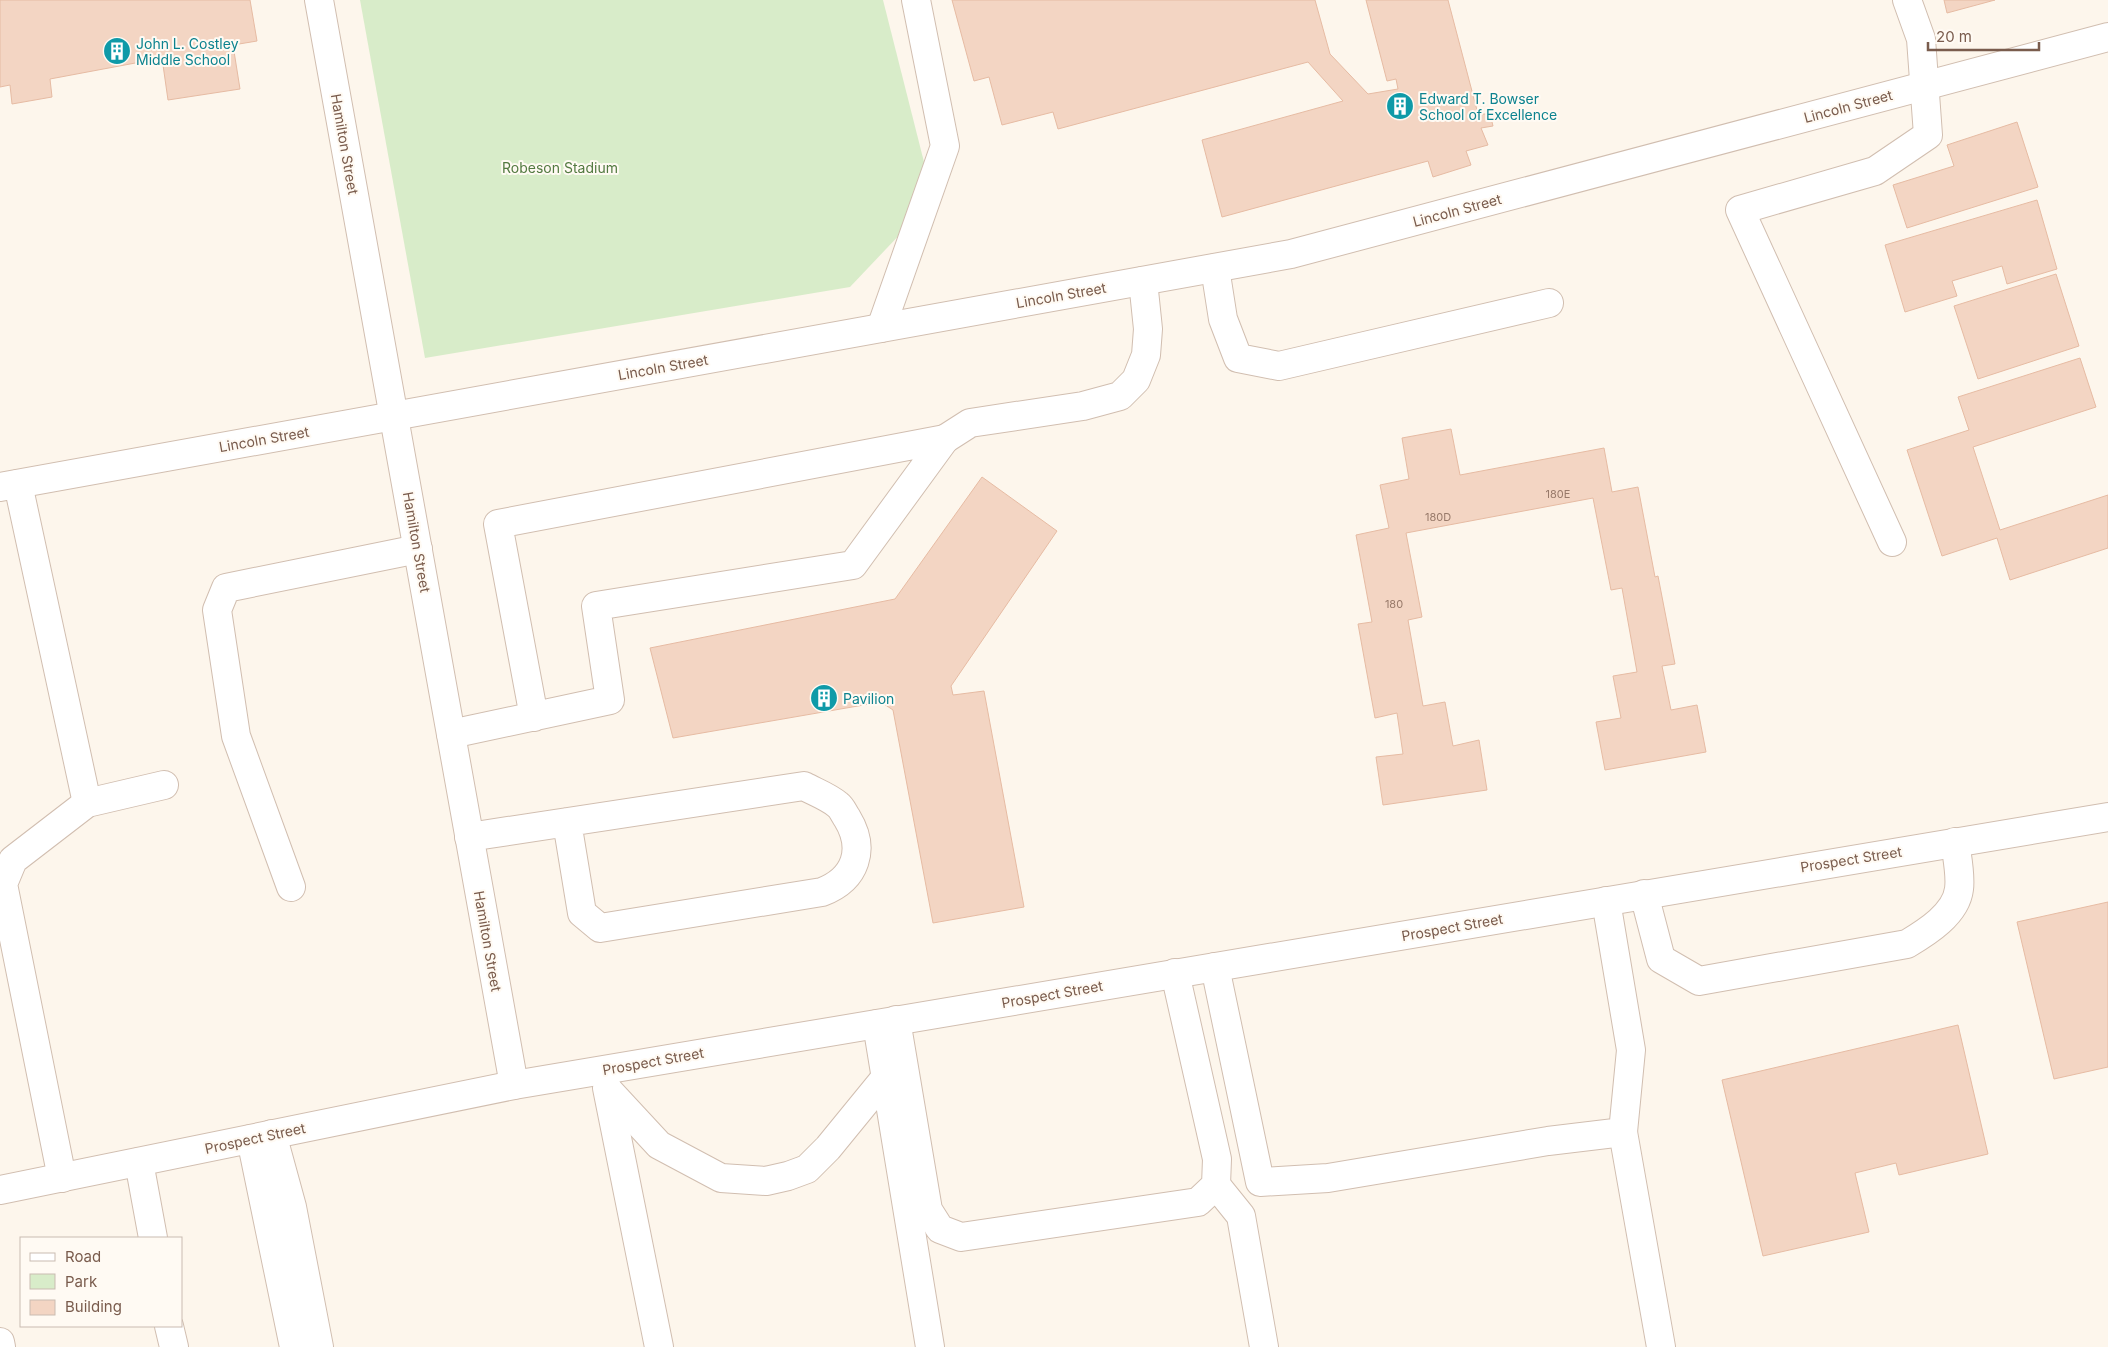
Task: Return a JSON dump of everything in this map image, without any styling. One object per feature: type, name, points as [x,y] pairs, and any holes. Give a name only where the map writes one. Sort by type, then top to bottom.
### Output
[{"type":"street","name":"Hamilton Street","points":[[319,0],[514,1084]]},
{"type":"street","points":[[880,328],[945,146],[916,0]]},
{"type":"street","points":[[1892,542],[1740,210],[1874,171],[1928,135],[1920,39],[1907,0]]},
{"type":"street","name":"Lincoln Street","points":[[9,485],[1291,254],[2108,37]]},
{"type":"street","points":[[1215,268],[1223,319],[1238,358],[1279,366],[1549,303]]},
{"type":"street","points":[[451,734],[610,700],[596,606],[853,565],[945,439],[970,423],[1083,406],[1120,396],[1136,380],[1146,355],[1148,329],[1143,281]]},
{"type":"street","points":[[534,717],[498,524],[945,439]]},
{"type":"street","points":[[9,485],[87,803]]},
{"type":"street","points":[[292,887],[236,736],[217,610],[226,588],[418,549]]},
{"type":"street","points":[[62,1178],[4,884],[13,860],[87,803],[164,785]]},
{"type":"street","points":[[470,837],[567,822],[804,786],[839,805],[854,831],[858,858],[848,875],[836,887],[822,892],[600,928],[582,913],[567,822]]},
{"type":"street","name":"Prospect Street","points":[[0,1190],[514,1084],[598,1078],[887,1022],[2108,816]]},
{"type":"street","points":[[1644,894],[1661,959],[1699,981],[1907,944],[1930,930],[1953,906],[1959,889],[1955,842]]},
{"type":"street","points":[[1606,901],[1631,1050],[1623,1132],[1661,1347]]},
{"type":"street","points":[[1215,967],[1260,1182],[1328,1178],[1548,1141],[1623,1132]]},
{"type":"street","points":[[1175,973],[1217,1160],[1216,1185],[1241,1216],[1264,1347]]},
{"type":"street","points":[[887,1022],[928,1210],[940,1229],[962,1237],[1198,1202],[1216,1185]]},
{"type":"street","points":[[887,1022],[886,1077],[930,1347]]},
{"type":"street","points":[[598,1078],[659,1144],[721,1178],[766,1181],[807,1169],[828,1148],[886,1077]]},
{"type":"street","points":[[598,1078],[642,1347]]},
{"type":"street","points":[[598,1078],[659,1347]]},
{"type":"street","points":[[261,1137],[294,1347]]},
{"type":"street","points":[[261,1137],[292,1207],[318,1347]]},
{"type":"street","points":[[139,1162],[153,1237]]},
{"type":"street","points":[[170,1327],[174,1347]]},
{"type":"street","points":[[0,1342],[1,1347]]},
{"type":"green space","name":"Robeson Stadium","points":[[360,0],[883,0],[925,166],[905,229],[850,287],[425,358]]},
{"type":"building","name":"John L. Costley Middle School","points":[[0,0],[250,0],[257,41],[233,45],[240,89],[168,100],[162,58],[50,79],[52,97],[12,104],[10,85],[0,87]]},
{"type":"building","name":"Edward T. Bowser School of Excellence","points":[[952,0],[1315,0],[1330,54],[1368,94],[1398,89],[1396,79],[1387,81],[1366,0],[1448,0],[1478,114],[1490,114],[1493,126],[1481,128],[1488,145],[1466,151],[1471,165],[1433,177],[1428,161],[1222,217],[1202,140],[1343,101],[1308,62],[1058,129],[1053,112],[1002,125],[989,77],[974,81]]},
{"type":"building","points":[[1944,0],[1995,0],[1947,13]]},
{"type":"building","points":[[2017,122],[2038,187],[1907,228],[1893,185],[1954,166],[1947,145]]},
{"type":"building","points":[[2037,200],[2057,269],[2007,284],[2002,266],[1952,281],[1957,296],[1905,312],[1885,245]]},
{"type":"building","points":[[2056,274],[2079,346],[1978,379],[1954,306]]},
{"type":"building","points":[[2080,358],[2096,407],[1973,447],[2000,530],[2108,495],[2108,548],[2010,580],[1997,538],[1942,556],[1907,450],[1969,430],[1958,397]]},
{"type":"building","points":[[1451,429],[1460,475],[1604,448],[1612,492],[1638,487],[1655,577],[1658,576],[1675,664],[1662,666],[1671,710],[1697,705],[1706,752],[1605,770],[1596,722],[1621,718],[1613,676],[1637,672],[1622,588],[1611,590],[1593,498],[1406,533],[1422,617],[1408,620],[1423,706],[1445,702],[1453,746],[1479,740],[1487,790],[1383,805],[1376,757],[1403,754],[1397,713],[1375,718],[1358,624],[1372,622],[1356,535],[1389,528],[1380,485],[1409,479],[1402,438]]},
{"type":"building","name":"Pavilion","points":[[982,477],[1057,531],[951,686],[953,695],[984,691],[1024,907],[933,923],[893,710],[881,702],[673,738],[650,648],[895,599]]},
{"type":"building","points":[[2108,902],[2108,1067],[2054,1079],[2017,922]]},
{"type":"building","points":[[1958,1025],[1988,1154],[1899,1175],[1896,1163],[1855,1173],[1869,1232],[1763,1256],[1722,1080]]},
{"type":"place","name":"John L. Costley Middle School","points":[[117,51]]},
{"type":"place","name":"Edward T. Bowser School of Excellence","points":[[1400,106]]},
{"type":"place","name":"Pavilion","points":[[824,698]]}]
